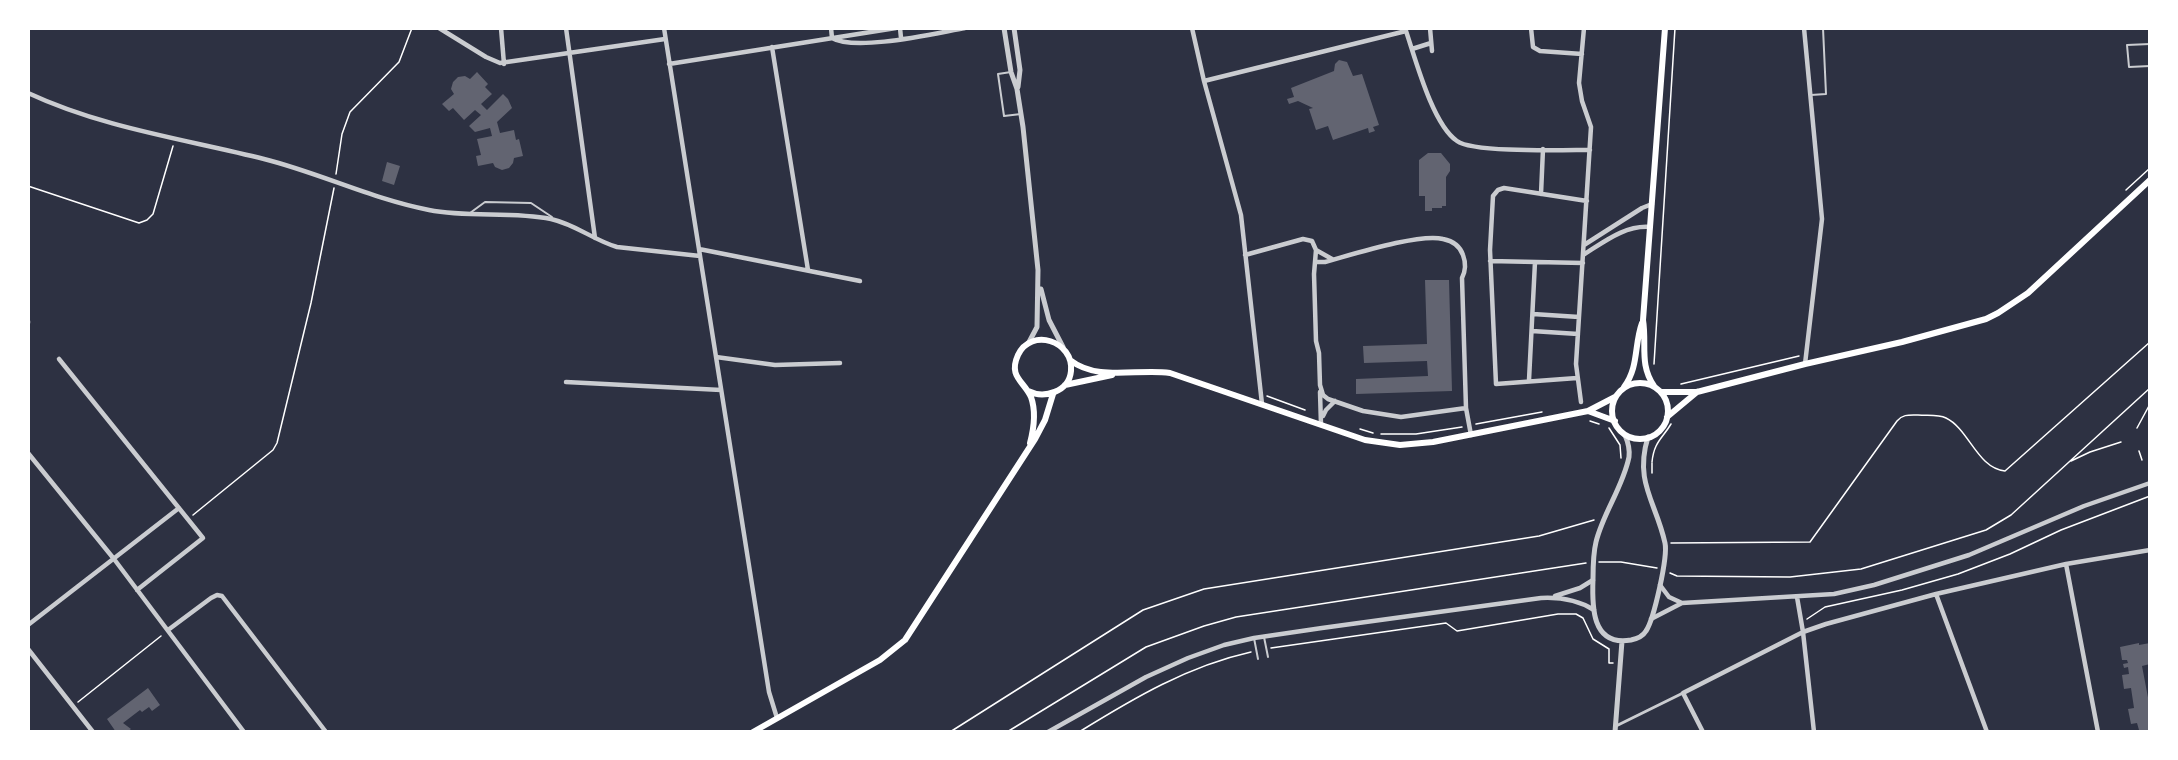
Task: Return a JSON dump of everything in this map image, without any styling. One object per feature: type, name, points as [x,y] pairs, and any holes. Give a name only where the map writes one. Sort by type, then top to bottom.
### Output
[{"type":"main road","points":[[1665,28],[1643,320],[1644,368],[1667,403],[1670,420]]},
{"type":"main road","points":[[1661,392],[1697,392],[1946,330],[1998,314],[2028,293],[2150,180]]},
{"type":"main road","points":[[1028,391],[1043,396],[1053,394],[1065,386],[1122,373],[1147,370],[1170,373],[1365,440],[1390,444],[1420,443],[1588,411],[1615,397],[1634,372],[1638,333],[1643,320]]},
{"type":"main road","points":[[1025,454],[1031,440],[1034,407],[1028,391],[1019,382],[1015,366],[1019,352],[1038,339],[1055,342],[1063,348],[1070,360],[1071,371],[1065,386]]},
{"type":"main road","points":[[1070,360],[1091,371],[1122,373]]},
{"type":"main road","points":[[1623,389],[1639,382],[1654,386]]},
{"type":"main road","points":[[1615,397],[1612,408],[1615,421],[1625,435],[1636,439],[1648,437],[1661,429],[1697,392]]},
{"type":"main road","points":[[753,732],[880,660],[905,640],[1025,454],[1045,420],[1053,394]]},
{"type":"main road","points":[[1588,411],[1615,421]]},
{"type":"street","points":[[438,28],[486,57],[504,64],[665,39]]},
{"type":"street","points":[[501,28],[504,64]]},
{"type":"street","points":[[566,28],[596,238]]},
{"type":"street","points":[[664,28],[769,692],[777,718]]},
{"type":"street","points":[[831,28],[832,38]]},
{"type":"street","points":[[669,64],[898,28],[901,38]]},
{"type":"street","points":[[832,38],[843,43],[858,44],[925,32],[965,28]]},
{"type":"street","points":[[1004,28],[1021,114],[1031,188],[1038,270],[1037,327],[1028,344]]},
{"type":"street","points":[[1014,28],[1020,70],[1017,89]]},
{"type":"street","points":[[1192,28],[1204,81],[1240,207],[1262,404]]},
{"type":"street","points":[[1430,28],[1432,51]]},
{"type":"street","points":[[1531,28],[1533,47],[1540,51],[1581,54]]},
{"type":"street","points":[[1581,402],[1577,378],[1578,334],[1590,150],[1590,122],[1582,101],[1579,83],[1584,28]]},
{"type":"street","points":[[1804,28],[1822,229],[1805,364]]},
{"type":"street","points":[[1204,81],[1406,30],[1434,107],[1444,127],[1453,138],[1469,146],[1590,150]]},
{"type":"street","points":[[1412,49],[1431,43]]},
{"type":"street","points":[[772,47],[808,270]]},
{"type":"street","points":[[1011,72],[1020,70]]},
{"type":"street","points":[[28,93],[61,108],[141,132],[263,159],[413,207],[467,215],[530,216],[575,226],[617,247],[700,256]]},
{"type":"street","points":[[1541,194],[1543,149]]},
{"type":"street","points":[[1577,378],[1496,384],[1490,261],[1493,196],[1498,190],[1504,188],[1587,201]]},
{"type":"street","points":[[1584,245],[1652,204]]},
{"type":"street","points":[[1583,255],[1621,232],[1641,226],[1650,227]]},
{"type":"street","points":[[1316,261],[1320,263],[1335,260],[1421,238],[1441,238],[1460,248],[1466,266],[1462,278],[1466,408],[1470,435]]},
{"type":"street","points":[[1245,255],[1304,239],[1312,241],[1316,250],[1315,330],[1319,353],[1321,425]]},
{"type":"street","points":[[699,249],[860,281]]},
{"type":"street","points":[[1316,250],[1327,258],[1335,260]]},
{"type":"street","points":[[1490,261],[1583,263]]},
{"type":"street","points":[[1529,380],[1535,262]]},
{"type":"street","points":[[1038,270],[1049,320],[1063,348]]},
{"type":"street","points":[[1533,314],[1579,318]]},
{"type":"street","points":[[1532,331],[1578,334]]},
{"type":"street","points":[[716,357],[775,365],[840,363]]},
{"type":"street","points":[[59,359],[203,538],[137,590]]},
{"type":"street","points":[[566,382],[721,390]]},
{"type":"street","points":[[1320,385],[1323,395],[1335,401],[1363,411],[1401,417],[1466,408]]},
{"type":"street","points":[[1321,425],[1324,413],[1335,401]]},
{"type":"street","points":[[1625,435],[1629,443],[1628,459],[1596,540],[1593,580],[1594,610],[1598,627],[1611,639],[1622,641],[1636,639],[1643,634],[1651,620],[1665,562],[1665,543],[1648,495],[1642,460],[1648,437]]},
{"type":"street","points":[[28,453],[114,559],[244,732]]},
{"type":"street","points":[[1651,620],[1682,603],[1797,597],[1855,590],[1969,555],[2084,506],[2150,483]]},
{"type":"street","points":[[28,625],[179,508]]},
{"type":"street","points":[[1616,729],[1803,632],[1936,594],[2066,564],[2150,550]]},
{"type":"street","points":[[2066,564],[2098,732]]},
{"type":"street","points":[[1048,732],[1168,666],[1215,648],[1254,638],[1479,605],[1552,597],[1580,588],[1593,580]]},
{"type":"street","points":[[1660,585],[1668,597],[1682,603]]},
{"type":"street","points":[[1936,594],[1987,732]]},
{"type":"street","points":[[168,630],[211,597],[222,596],[326,732]]},
{"type":"street","points":[[1552,597],[1574,600],[1594,610]]},
{"type":"street","points":[[1797,597],[1814,732]]},
{"type":"street","points":[[1616,729],[1622,641]]},
{"type":"street","points":[[28,649],[93,732]]},
{"type":"street","points":[[1683,693],[1703,732]]},
{"type":"lane","points":[[1811,95],[1826,94],[1823,28]]},
{"type":"lane","points":[[2150,44],[2127,45],[2129,67],[2150,66]]},
{"type":"lane","points":[[1011,72],[998,74],[1004,116],[1021,114]]},
{"type":"lane","points":[[467,215],[485,202],[531,203],[557,221]]},
{"type":"lane","points":[[1264,637],[1268,657]]},
{"type":"lane","points":[[1254,638],[1258,659]]},
{"type":"path","points":[[194,514],[273,450],[280,436],[311,303],[342,134],[350,112],[399,62],[412,28]]},
{"type":"path","points":[[1654,364],[1675,28]]},
{"type":"path","points":[[28,186],[139,224],[153,214],[175,140]]},
{"type":"path","points":[[2124,193],[2150,168]]},
{"type":"path","points":[[1665,543],[1810,542],[1902,416],[1945,417],[1987,462],[1994,468],[2005,471],[2150,342]]},
{"type":"path","points":[[1673,385],[1806,354]]},
{"type":"path","points":[[1677,576],[1790,577],[1861,569],[1956,540],[2001,523],[2150,388]]},
{"type":"path","points":[[2137,428],[2140,418],[2150,404]]},
{"type":"path","points":[[1588,411],[1590,422],[1600,424]]},
{"type":"path","points":[[1642,460],[1652,462],[1653,450],[1670,420]]},
{"type":"path","points":[[1609,427],[1620,445],[1621,458],[1628,459]]},
{"type":"path","points":[[2068,462],[2121,442]]},
{"type":"path","points":[[2139,451],[2142,460]]},
{"type":"path","points":[[1801,623],[1825,607],[1902,590],[1958,574],[2010,554],[2061,530],[2150,496]]},
{"type":"path","points":[[950,732],[1143,610],[1204,589],[1539,536],[1599,519],[1604,521]]},
{"type":"path","points":[[1603,562],[1652,566]]},
{"type":"path","points":[[1007,732],[1146,647],[1204,626],[1248,615],[1582,564]]},
{"type":"path","points":[[1266,649],[1446,623],[1457,631],[1558,614],[1576,614],[1583,618],[1593,639],[1609,649],[1610,663],[1620,664]]},
{"type":"path","points":[[73,706],[168,630]]},
{"type":"path","points":[[1079,732],[1136,697],[1185,674],[1221,660],[1256,651]]},
{"type":"building","points":[[1339,60],[1347,62],[1353,76],[1362,74],[1379,125],[1373,127],[1375,131],[1369,133],[1368,128],[1333,140],[1328,126],[1316,130],[1309,109],[1313,108],[1298,101],[1289,104],[1287,99],[1294,97],[1291,88],[1334,71],[1335,64]]},
{"type":"building","points":[[477,72],[488,84],[485,87],[492,94],[481,104],[487,110],[503,94],[512,108],[497,122],[500,133],[514,130],[516,140],[519,139],[523,156],[514,158],[509,168],[502,170],[495,167],[493,163],[478,166],[476,156],[481,155],[477,139],[492,136],[490,128],[475,132],[469,126],[481,115],[475,110],[464,120],[453,108],[449,111],[442,104],[454,94],[451,89],[458,77],[465,76],[470,79]]},
{"type":"building","points":[[1428,153],[1441,153],[1450,164],[1450,171],[1446,177],[1446,206],[1432,208],[1432,211],[1425,211],[1425,196],[1419,196],[1419,160]]},
{"type":"building","points":[[387,162],[400,166],[394,185],[382,181]]},
{"type":"building","points":[[1425,280],[1449,280],[1452,391],[1356,394],[1356,379],[1428,376],[1427,361],[1364,363],[1363,346],[1427,344]]},
{"type":"building","points":[[2139,643],[2139,645],[2150,643],[2150,664],[2142,666],[2150,708],[2150,732],[2134,732],[2139,730],[2137,723],[2131,724],[2128,709],[2134,708],[2131,688],[2124,689],[2122,675],[2129,674],[2128,667],[2124,668],[2123,664],[2128,663],[2127,660],[2122,660],[2120,647]]},
{"type":"building","points":[[148,688],[160,705],[152,711],[149,707],[142,712],[140,710],[123,723],[131,729],[127,732],[116,732],[107,719]]}]
